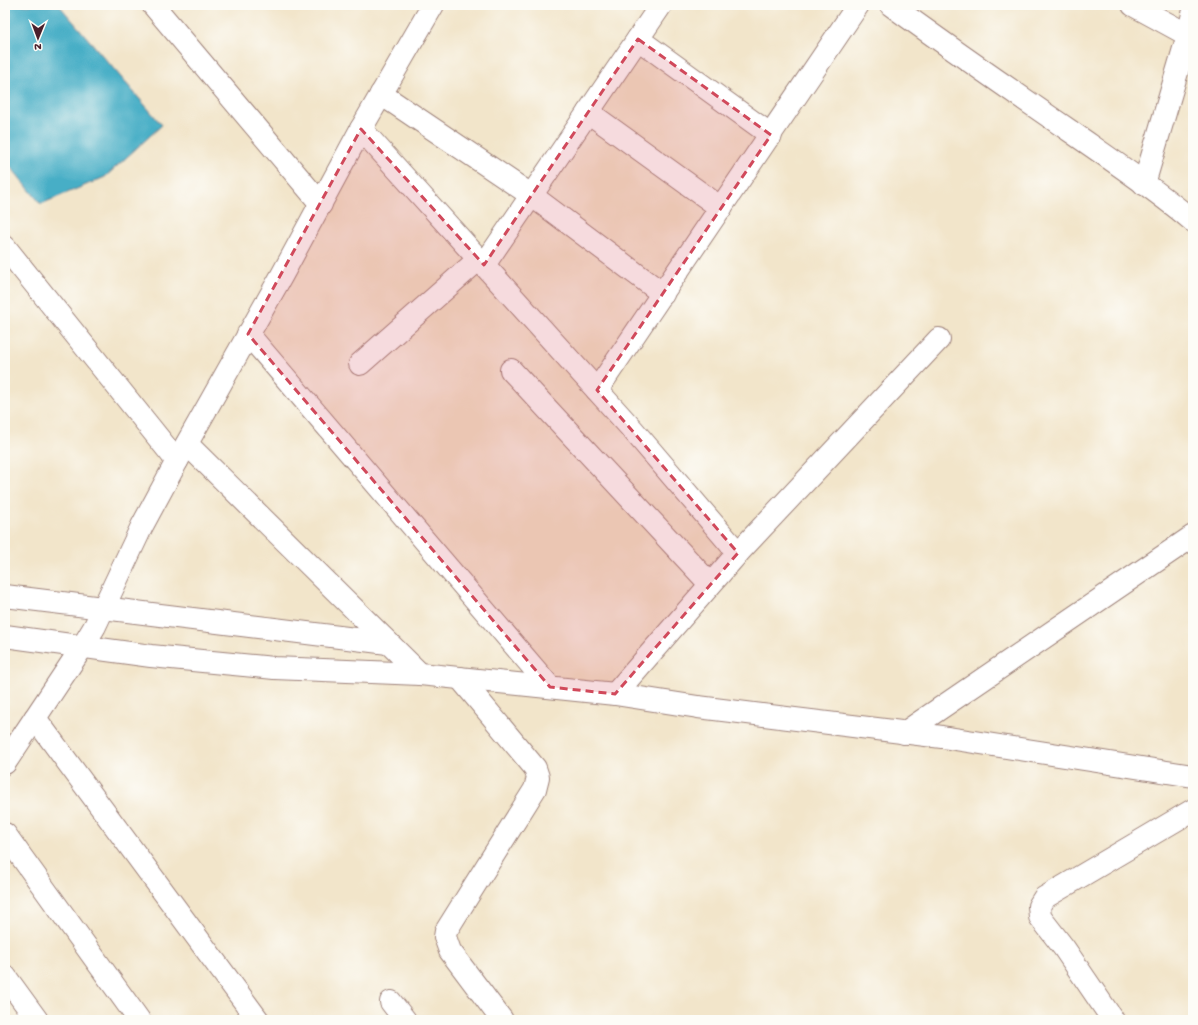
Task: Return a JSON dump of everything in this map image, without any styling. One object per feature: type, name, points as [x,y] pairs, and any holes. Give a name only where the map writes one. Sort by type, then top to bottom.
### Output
[{"type":"street","points":[[153,5],[320,204]]},
{"type":"street","points":[[5,763],[83,646],[104,607],[142,526],[182,452],[361,129],[432,5]]},
{"type":"street","points":[[360,364],[482,262],[531,195],[660,5]]},
{"type":"street","points":[[597,390],[858,5]]},
{"type":"street","points":[[891,5],[958,54],[1176,206],[1193,221]]},
{"type":"street","points":[[1133,5],[1188,35]]},
{"type":"street","points":[[1144,184],[1193,14]]},
{"type":"street","points":[[638,39],[771,135]]},
{"type":"street","points":[[381,94],[531,195],[662,294]]},
{"type":"street","points":[[588,112],[721,208]]},
{"type":"street","points":[[361,129],[633,430],[738,553]]},
{"type":"street","points":[[5,247],[182,452],[420,674]]},
{"type":"street","points":[[248,334],[550,687]]},
{"type":"street","points":[[615,694],[738,553],[939,339]]},
{"type":"street","points":[[511,370],[710,584]]},
{"type":"street","points":[[904,733],[1193,536]]},
{"type":"street","points":[[5,596],[388,643]]},
{"type":"street","points":[[5,636],[151,656],[274,668],[420,674],[615,694],[698,707],[1016,748],[1193,776]]},
{"type":"street","points":[[460,678],[535,768],[538,777],[535,789],[446,930],[445,937],[450,951],[502,1020]]},
{"type":"street","points":[[35,718],[258,1020]]},
{"type":"street","points":[[1113,1020],[1064,948],[1040,917],[1039,906],[1044,898],[1193,810]]},
{"type":"street","points":[[5,834],[139,1020]]},
{"type":"street","points":[[5,976],[38,1020]]},
{"type":"street","points":[[391,1002],[405,1020]]},
{"type":"highlighted area","points":[[638,39],[771,135],[597,390],[738,553],[615,694],[550,687],[248,334],[361,129],[484,265]]},
{"type":"water","points":[[5,5],[59,5],[162,125],[105,177],[41,204],[5,160]]}]
